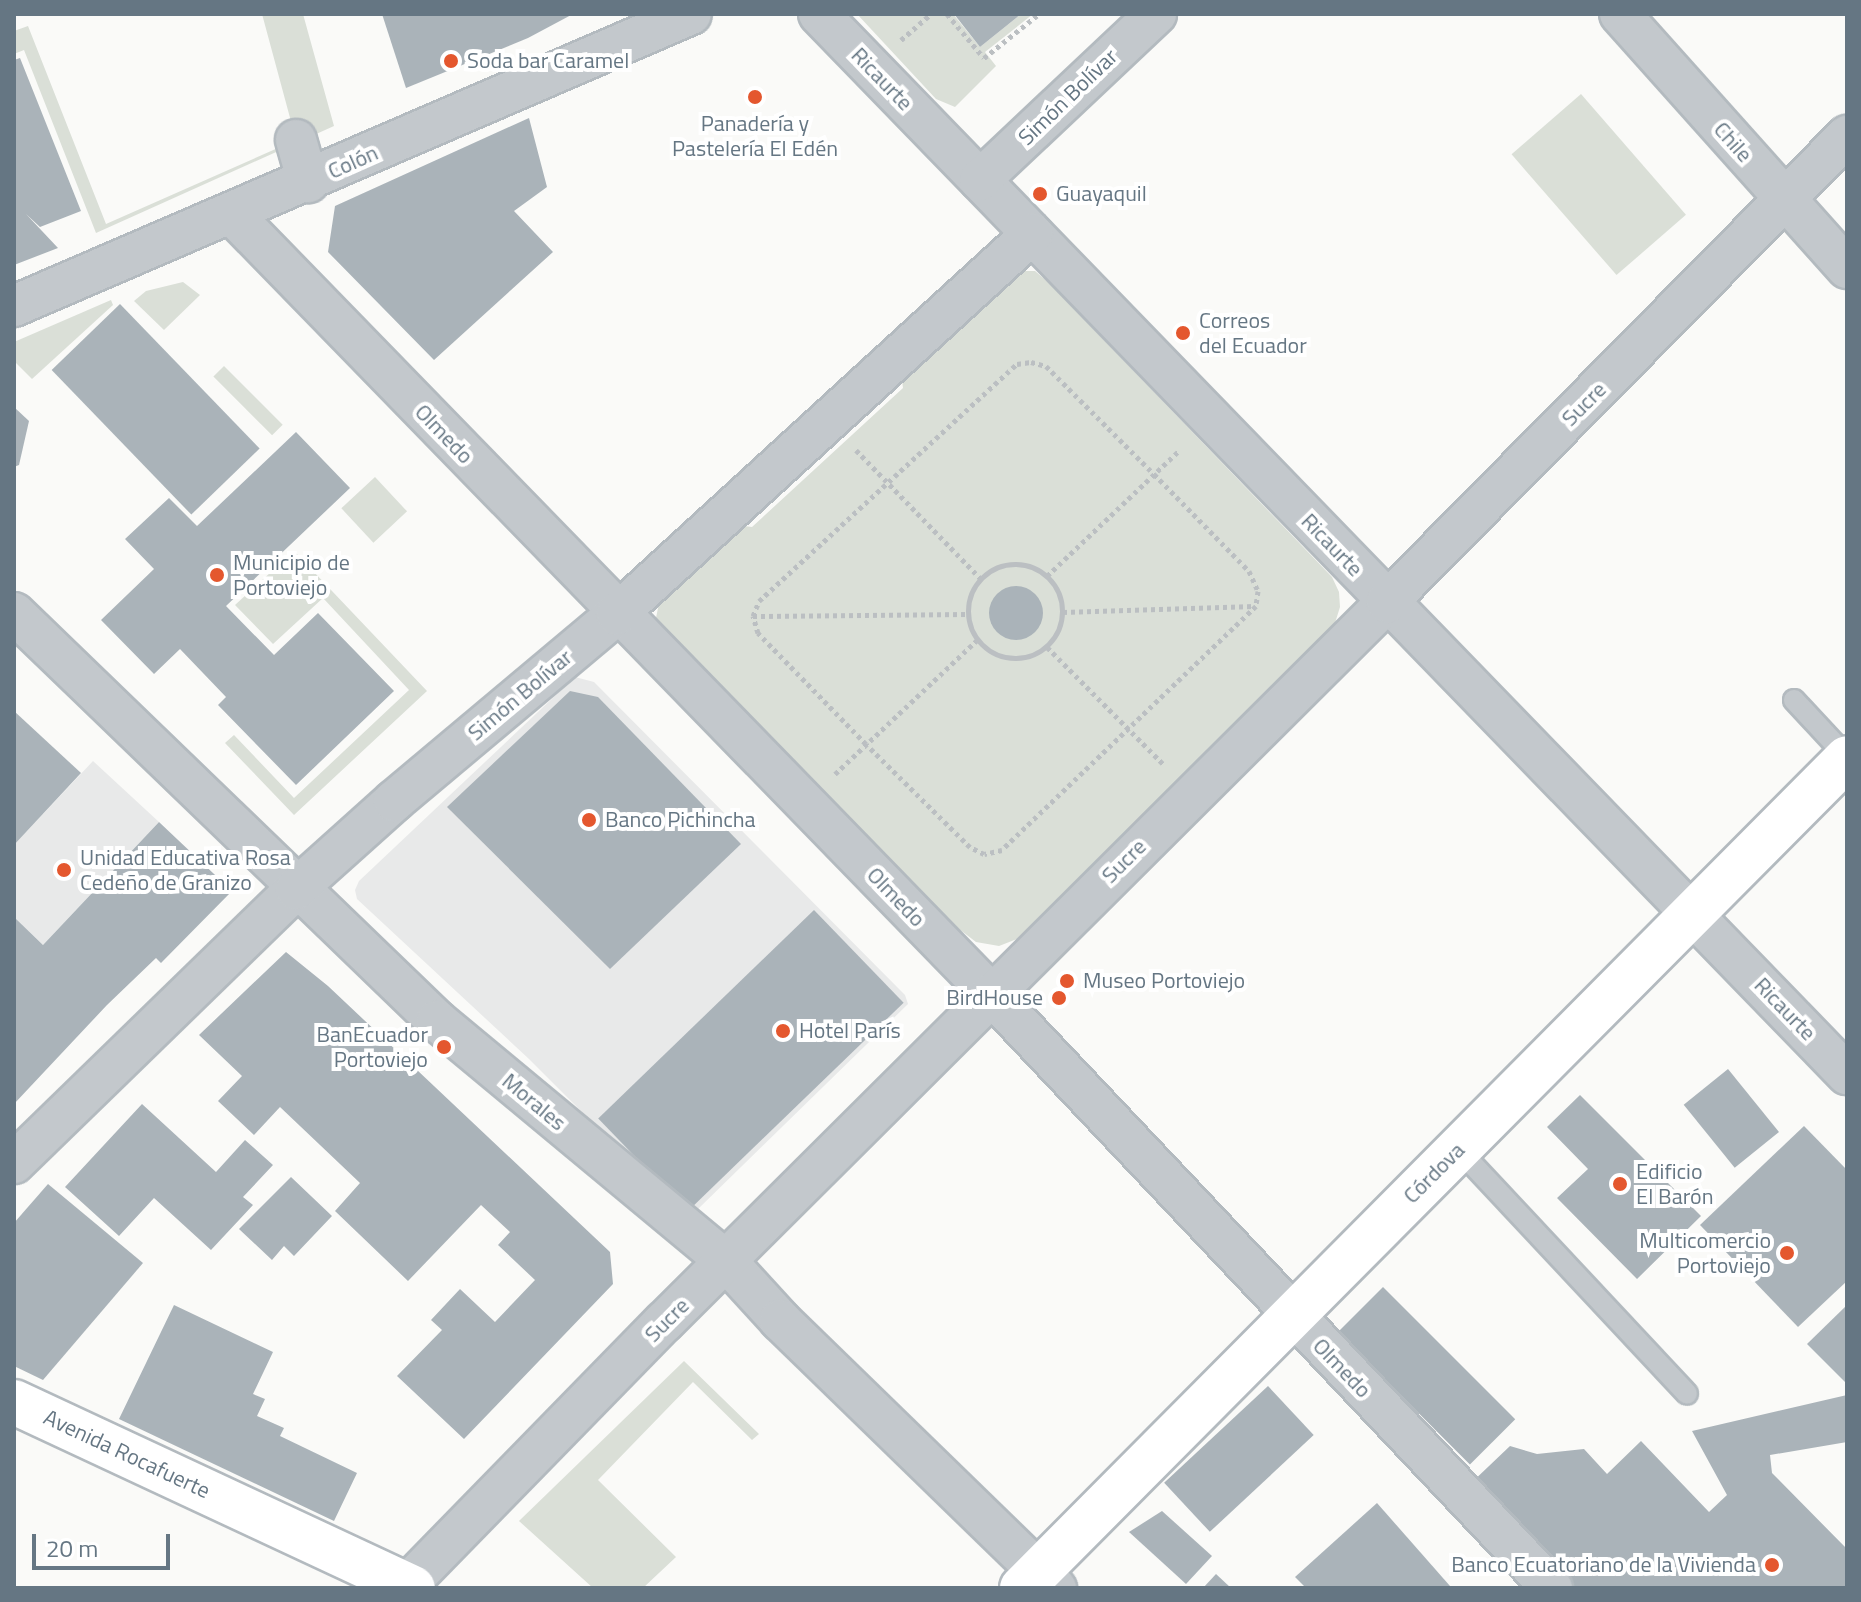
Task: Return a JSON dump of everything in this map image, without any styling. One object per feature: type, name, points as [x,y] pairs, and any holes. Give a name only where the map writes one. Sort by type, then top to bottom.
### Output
[{"type":"street","name":"Colón","points":[[14,306],[233,215],[691,14]]},
{"type":"street","name":"Ricaurte","points":[[819,14],[1847,1074]]},
{"type":"street","name":"Simón Bolívar","points":[[980,180],[1156,14]]},
{"type":"street","name":"Chile","points":[[1620,14],[1847,268]]},
{"type":"street","name":"Sucre","points":[[409,1587],[991,994],[1387,602],[1847,136]]},
{"type":"street","points":[[296,140],[308,182]]},
{"type":"street","name":"Olmedo","points":[[233,215],[617,614],[991,994],[1552,1588]]},
{"type":"street","name":"Simón Bolívar","points":[[14,1163],[296,889],[394,801],[617,614],[1032,234]]},
{"type":"street","name":"Morales","points":[[14,613],[296,889],[437,1021],[727,1262],[780,1320],[1039,1582]]},
{"type":"street","name":"Córdova","points":[[1039,1582],[1291,1314],[1847,758]]},
{"type":"street","name":"Avenida Rocafuerte","points":[[14,1402],[409,1587]]},
{"type":"lane","points":[[1794,700],[1847,758]]},
{"type":"lane","points":[[1458,1149],[1687,1394]]},
{"type":"path","points":[[947,14],[984,58],[1039,14]]},
{"type":"path","points":[[1031,362],[1046,366],[1249,571],[1258,591],[1256,606],[1002,850],[984,854],[970,847],[758,633],[753,616],[759,601],[889,484],[1017,364],[1031,362]]},
{"type":"path","points":[[1047,576],[1212,420]]},
{"type":"path","points":[[827,421],[981,579]]},
{"type":"path","points":[[1006,565],[1021,565],[1047,576],[1056,586],[1063,612],[1055,637],[1047,647],[1033,655],[1018,658],[987,650],[977,640],[968,614],[969,601],[981,579],[992,569],[1006,565]]},
{"type":"path","points":[[1063,612],[1256,606]]},
{"type":"path","points":[[753,616],[968,614]]},
{"type":"path","points":[[805,802],[977,640]]},
{"type":"path","points":[[1047,647],[1191,794]]},
{"type":"shaded area","points":[[262,14],[303,14],[334,126],[96,233],[24,50],[14,54],[14,31],[28,26],[106,224],[296,140]]},
{"type":"shaded area","points":[[857,14],[953,14],[980,47],[1021,14],[1033,14],[985,52],[996,66],[955,107],[936,99]]},
{"type":"shaded area","points":[[1581,94],[1686,215],[1617,275],[1512,154]]},
{"type":"shaded area","points":[[1035,271],[1049,283],[1332,577],[1339,592],[1340,607],[1335,623],[1017,939],[999,946],[976,942],[959,929],[666,633],[656,618],[659,603],[736,525],[752,527],[903,388],[901,373],[1012,274]]},
{"type":"shaded area","points":[[183,282],[200,295],[164,330],[134,301],[146,291]]},
{"type":"shaded area","points":[[111,300],[113,305],[32,379],[14,361],[14,342]]},
{"type":"shaded area","points":[[224,366],[283,425],[272,435],[213,377]]},
{"type":"shaded area","points":[[375,477],[407,511],[373,543],[341,508]]},
{"type":"shaded area","points":[[294,551],[427,691],[294,815],[225,743],[234,735],[294,798],[409,690],[323,598],[273,644],[235,605]]},
{"type":"shaded area","points":[[575,677],[594,682],[905,995],[908,1004],[697,1210],[685,1212],[677,1207],[529,1059],[357,899],[355,890],[359,881]]},
{"type":"shaded area","name":"Unidad Educativa Rosa Cedeño de Granizo","points":[[93,761],[159,822],[43,945],[14,917],[14,845]]},
{"type":"shaded area","points":[[684,1361],[759,1434],[752,1440],[693,1382],[598,1480],[676,1557],[643,1588],[593,1588],[519,1521]]},
{"type":"building","points":[[382,14],[573,14],[528,38],[406,88]]},
{"type":"building","points":[[954,14],[1021,14],[980,47]]},
{"type":"building","points":[[20,58],[81,211],[40,227],[26,214],[58,248],[14,265],[14,60]]},
{"type":"building","points":[[529,118],[547,187],[514,211],[553,252],[434,360],[328,252],[335,206]]},
{"type":"building","points":[[120,304],[260,449],[191,515],[52,370]]},
{"type":"building","points":[[14,407],[29,421],[19,465],[14,467]]},
{"type":"building","points":[[296,432],[350,488],[226,606],[274,655],[318,613],[394,691],[296,785],[218,705],[226,697],[180,649],[154,674],[101,620],[154,569],[125,539],[169,498],[197,526]]},
{"type":"building","points":[[1016,586],[1035,594],[1043,613],[1035,632],[1016,640],[997,632],[989,613],[997,594]]},
{"type":"building","name":"Banco Pichincha","points":[[570,691],[598,697],[741,844],[610,969],[447,807]]},
{"type":"building","points":[[14,711],[81,773],[14,845]]},
{"type":"building","points":[[159,822],[232,891],[161,963],[156,958],[107,1005],[14,1104],[14,917],[43,945]]},
{"type":"building","name":"Hotel París","points":[[814,910],[904,1003],[688,1211],[598,1118]]},
{"type":"building","points":[[286,952],[328,986],[610,1252],[613,1284],[464,1439],[397,1376],[442,1330],[431,1320],[460,1289],[495,1322],[535,1280],[498,1245],[510,1232],[481,1205],[408,1281],[335,1211],[360,1183],[280,1107],[254,1135],[218,1101],[242,1076],[199,1035]]},
{"type":"building","points":[[1728,1069],[1779,1132],[1735,1168],[1684,1105]]},
{"type":"building","name":"Edificio El Barón","points":[[1580,1095],[1701,1216],[1637,1279],[1557,1198],[1588,1169],[1547,1127]]},
{"type":"building","points":[[142,1104],[216,1172],[245,1140],[273,1165],[243,1197],[253,1205],[211,1250],[154,1198],[119,1236],[65,1187]]},
{"type":"building","name":"Multicomercio Portoviejo","points":[[1804,1126],[1847,1170],[1847,1281],[1798,1327],[1700,1225]]},
{"type":"building","points":[[291,1177],[332,1216],[294,1256],[284,1246],[272,1260],[239,1229]]},
{"type":"building","points":[[48,1184],[143,1263],[43,1380],[14,1366],[14,1223]]},
{"type":"building","points":[[1383,1287],[1515,1419],[1470,1464],[1338,1332]]},
{"type":"building","points":[[174,1305],[273,1352],[253,1394],[265,1399],[257,1416],[284,1428],[280,1436],[357,1473],[334,1521],[119,1419]]},
{"type":"building","points":[[1847,1305],[1847,1384],[1807,1344]]},
{"type":"building","points":[[1268,1386],[1314,1435],[1210,1532],[1164,1483]]},
{"type":"building","points":[[1847,1395],[1847,1442],[1770,1455],[1772,1473],[1847,1549],[1847,1588],[1575,1588],[1468,1486],[1510,1446],[1537,1454],[1584,1449],[1607,1474],[1641,1441],[1709,1512],[1727,1495],[1692,1431]]},
{"type":"building","points":[[1377,1503],[1450,1586],[1306,1588],[1295,1577]]},
{"type":"building","points":[[1162,1511],[1212,1556],[1186,1584],[1129,1532]]},
{"type":"building","points":[[1216,1574],[1231,1588],[1203,1588]]},
{"type":"place","name":"Soda bar Caramel","points":[[451,61]]},
{"type":"place","name":"Panadería y Pastelería El Edén","points":[[755,97]]},
{"type":"place","name":"Guayaquil","points":[[1040,194]]},
{"type":"place","name":"Correos del Ecuador","points":[[1183,333]]},
{"type":"place","name":"Municipio de Portoviejo","points":[[217,575]]},
{"type":"place","name":"Banco Pichincha","points":[[589,820]]},
{"type":"place","name":"Unidad Educativa Rosa Cedeño de Granizo","points":[[64,870]]},
{"type":"place","name":"Museo Portoviejo","points":[[1067,981]]},
{"type":"place","name":"BirdHouse","points":[[1059,998]]},
{"type":"place","name":"Hotel París","points":[[783,1031]]},
{"type":"place","name":"BanEcuador Portoviejo","points":[[444,1047]]},
{"type":"place","name":"Edificio El Barón","points":[[1620,1184]]},
{"type":"place","name":"Multicomercio Portoviejo","points":[[1787,1253]]},
{"type":"place","name":"Banco Ecuatoriano de la Vivienda","points":[[1772,1565]]}]
